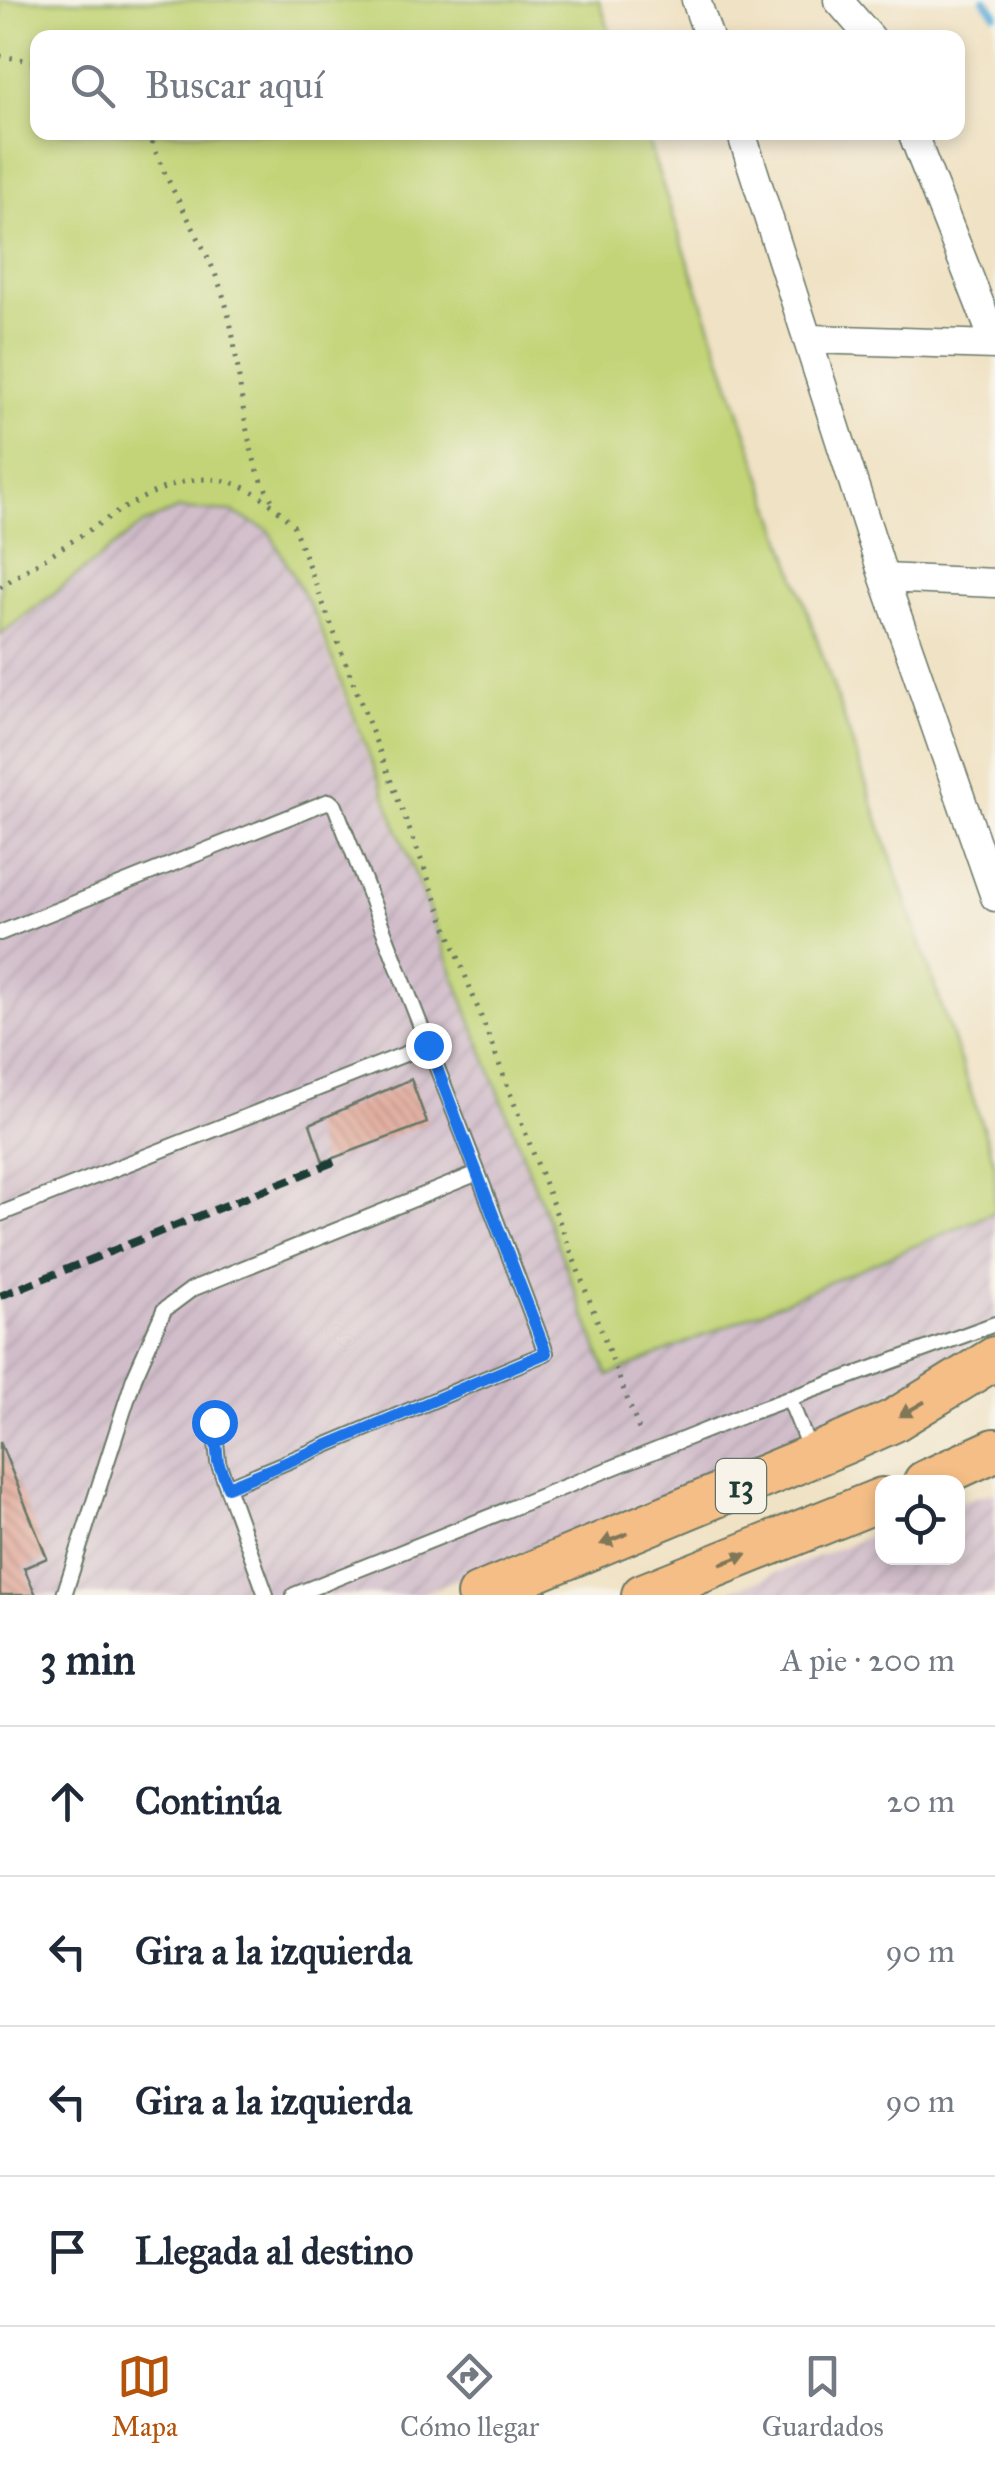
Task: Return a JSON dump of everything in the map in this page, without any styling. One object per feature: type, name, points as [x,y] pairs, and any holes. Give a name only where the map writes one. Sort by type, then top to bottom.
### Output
[{"type":"main road","name":"13","points":[[478,1595],[893,1420],[995,1358]]},
{"type":"main road","points":[[940,1475],[995,1450]]},
{"type":"main road","name":"13","points":[[643,1595],[875,1503]]},
{"type":"street","points":[[696,0],[706,30]]},
{"type":"street","points":[[838,0],[864,30]]},
{"type":"street","points":[[744,140],[884,578],[995,896]]},
{"type":"street","points":[[810,339],[995,344],[915,140]]},
{"type":"street","points":[[884,578],[995,583]]},
{"type":"lane","points":[[0,933],[330,801],[546,1353],[228,1487]]},
{"type":"lane","points":[[0,1214],[428,1045]]},
{"type":"lane","points":[[64,1595],[134,1378],[169,1304],[192,1289],[478,1173]]},
{"type":"lane","points":[[294,1595],[788,1398],[995,1324]]},
{"type":"lane","points":[[788,1398],[812,1456]]},
{"type":"lane","points":[[214,1422],[218,1462],[266,1595]]},
{"type":"path","points":[[0,56],[30,61]]},
{"type":"path","points":[[152,140],[197,228],[224,299],[254,462],[278,509]]},
{"type":"path","points":[[0,587],[150,490],[173,482],[197,477],[225,481],[261,496],[293,525],[649,1455]]},
{"type":"shaded area","points":[[179,509],[213,509],[248,516],[269,531],[297,576],[608,1376],[995,1212],[995,1329],[844,1424],[418,1595],[0,1595],[0,635],[143,524]]},
{"type":"shaded area","points":[[995,1492],[995,1595],[721,1595],[875,1534],[875,1565],[965,1565],[965,1500]]},
{"type":"green space","points":[[0,0],[599,0],[610,30],[30,30],[30,140],[647,140],[995,1163],[995,1212],[608,1376],[317,620],[269,531],[232,512],[179,509],[143,524],[0,635]]},
{"type":"building","points":[[411,1079],[427,1123],[323,1162],[310,1124]]},
{"type":"building","points":[[0,1442],[47,1558],[24,1568],[36,1595],[0,1595]]},
{"type":"waterway","points":[[985,0],[995,13]]},
{"type":"railway","points":[[0,1296],[336,1161]]},
{"type":"route","points":[[214,1422],[218,1462],[228,1487],[548,1350],[428,1045]]}]
